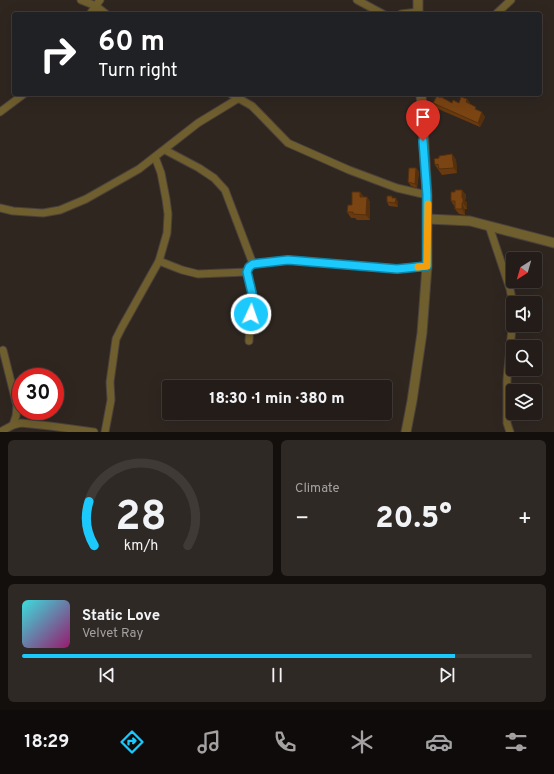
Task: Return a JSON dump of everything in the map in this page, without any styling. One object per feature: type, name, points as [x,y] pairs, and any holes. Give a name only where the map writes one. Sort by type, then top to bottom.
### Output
[{"type":"street","points":[[81,0],[96,6],[104,12]]},
{"type":"street","points":[[92,12],[100,0]]},
{"type":"street","points":[[357,0],[379,12]]},
{"type":"street","points":[[418,0],[418,12]]},
{"type":"street","points":[[498,12],[510,0]]},
{"type":"street","points":[[0,112],[21,96]]},
{"type":"street","points":[[235,96],[252,106],[288,143],[349,170],[397,188],[427,195]]},
{"type":"street","points":[[406,432],[422,333],[427,266],[428,219],[421,96]]},
{"type":"street","points":[[0,208],[13,211],[43,213],[60,210],[86,199],[140,168],[198,123],[239,98]]},
{"type":"street","points":[[165,150],[209,175],[225,190],[253,264]]},
{"type":"street","points":[[105,432],[111,400],[110,382],[116,339],[159,261],[167,233],[168,214],[163,182],[155,157]]},
{"type":"street","points":[[428,219],[470,221],[554,243]]},
{"type":"street","points":[[489,226],[511,296]]},
{"type":"street","points":[[249,341],[252,293],[247,272],[249,267],[253,264],[288,260],[397,269],[427,266]]},
{"type":"street","points":[[159,261],[182,270],[198,274],[247,272]]},
{"type":"street","points":[[510,432],[507,423],[507,379],[512,332]]},
{"type":"street","points":[[3,350],[17,406],[13,425]]},
{"type":"street","points":[[0,432],[13,425],[21,423],[94,432]]},
{"type":"building","points":[[437,96],[452,103],[453,100],[459,103],[461,97],[467,99],[466,102],[482,112],[478,123],[433,103]]},
{"type":"building","points":[[452,154],[454,168],[439,169],[438,164],[435,165],[434,159],[439,158],[439,156]]},
{"type":"building","points":[[409,168],[416,168],[415,184],[408,182]]},
{"type":"building","points":[[455,190],[462,190],[462,209],[455,209],[455,201],[451,201],[451,192],[455,192]]},
{"type":"building","points":[[352,192],[360,192],[360,197],[367,197],[366,215],[347,212],[348,205],[352,205]]},
{"type":"building","points":[[387,196],[396,198],[395,203],[387,202]]},
{"type":"slow traffic","points":[[418,267],[427,266],[428,204]]},
{"type":"route","points":[[251,314],[252,293],[247,272],[249,267],[253,264],[288,260],[373,268],[397,269],[427,266],[428,219],[423,141]]}]
